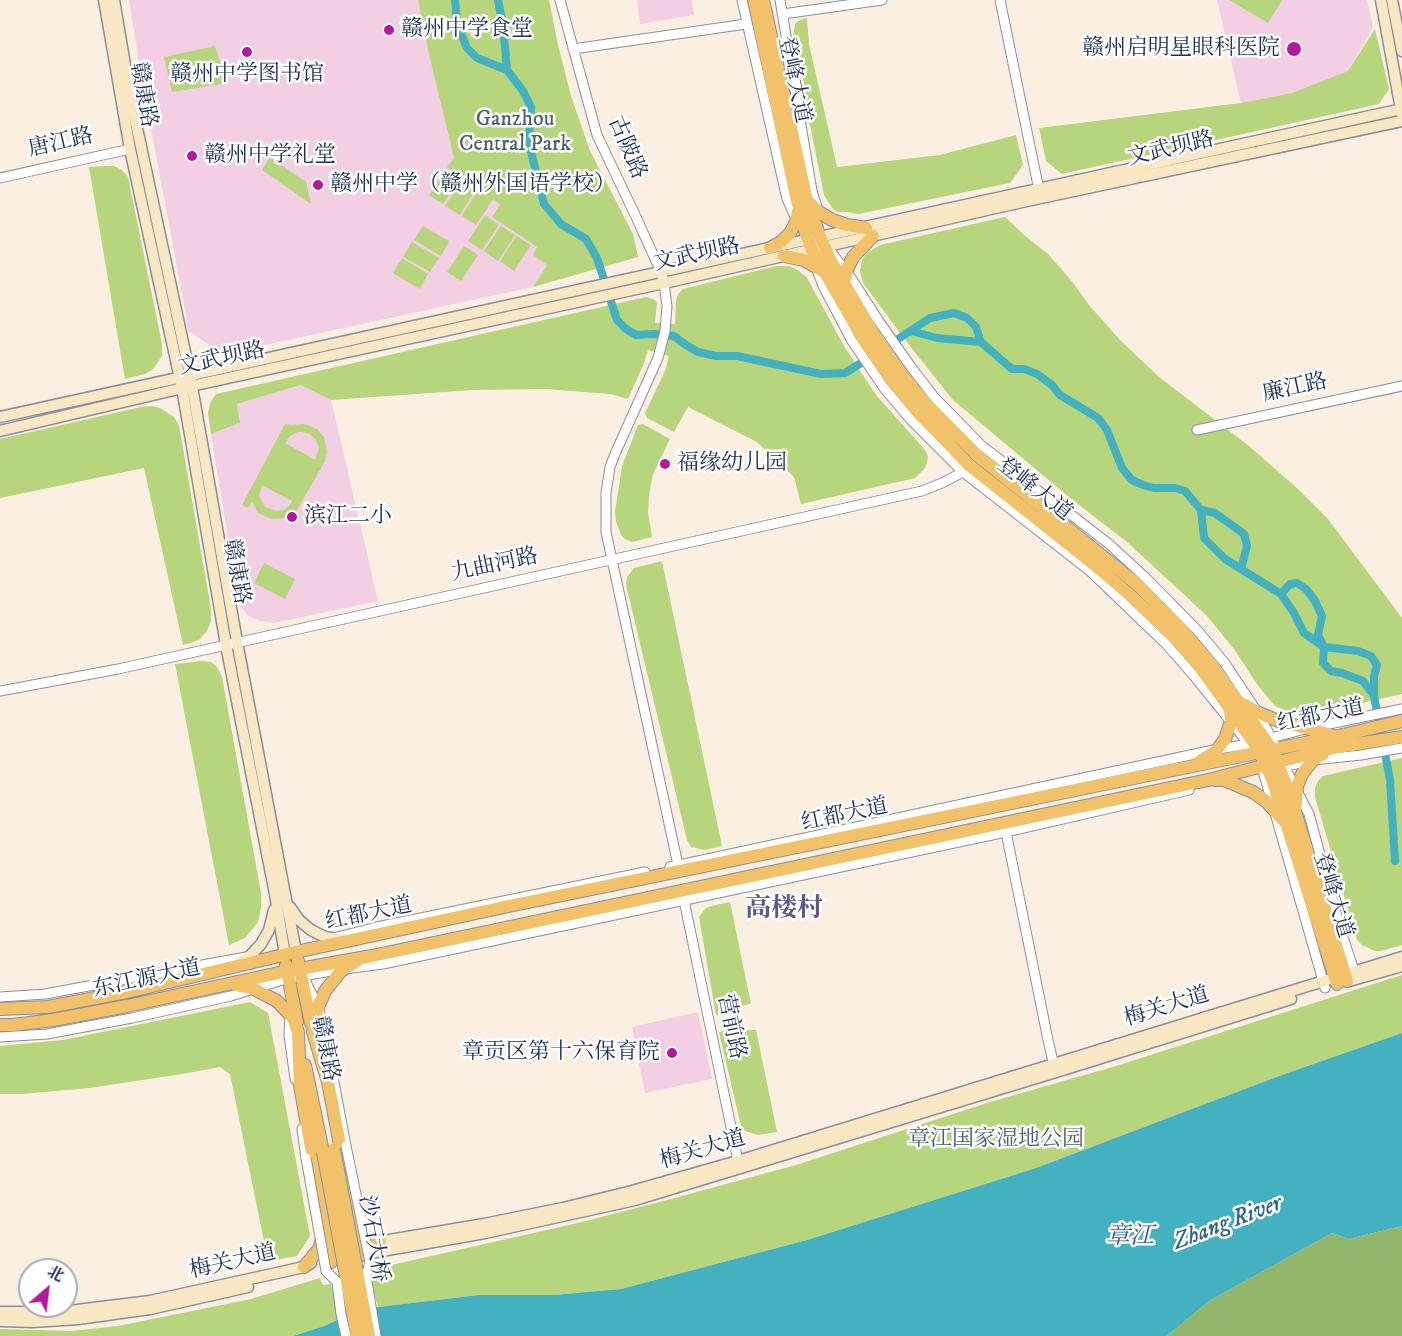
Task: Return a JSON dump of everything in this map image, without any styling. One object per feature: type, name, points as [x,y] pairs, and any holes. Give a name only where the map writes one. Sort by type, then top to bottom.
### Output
[{"type":"main road","name":"赣康路","points":[[104,0],[130,149],[185,382]]},
{"type":"main road","name":"赣康路","points":[[114,0],[185,382],[275,894],[312,1032],[334,1149]]},
{"type":"main road","name":"登峰大道","points":[[754,0],[802,201],[829,280],[897,377],[926,404],[973,460],[1138,585],[1212,664],[1233,711],[1263,746],[1272,766],[1346,978]]},
{"type":"main road","name":"登峰大道","points":[[763,0],[802,201]]},
{"type":"main road","points":[[1381,0],[1402,114]]},
{"type":"main road","points":[[1392,0],[1402,51]]},
{"type":"main road","name":"文武坝路","points":[[0,417],[185,382],[582,301],[642,282],[661,272],[770,248],[816,243],[869,232],[1402,114]]},
{"type":"main road","points":[[770,248],[786,238],[794,228],[802,201],[840,223],[869,232],[853,257],[845,277]]},
{"type":"main road","name":"文武坝路","points":[[0,430],[185,382],[580,289],[642,282],[664,283],[784,256],[816,243]]},
{"type":"main road","name":"登峰大道","points":[[816,243],[845,277],[866,332]]},
{"type":"main road","points":[[784,256],[804,260],[816,266],[829,280]]},
{"type":"main road","name":"赣康路","points":[[231,644],[287,900],[290,952]]},
{"type":"main road","points":[[1193,766],[1218,749],[1227,734],[1233,711],[1258,713],[1281,722],[1318,731],[1335,742],[1313,760],[1302,774],[1297,790],[1293,824],[1253,792],[1224,780],[1208,780]]},
{"type":"main road","name":"红都大道","points":[[295,974],[1272,766],[1335,742],[1358,737],[1402,721]]},
{"type":"main road","name":"红都大道","points":[[1358,737],[1402,737]]},
{"type":"main road","name":"红都大道","points":[[290,952],[364,939],[504,907],[1193,766],[1263,746],[1335,742]]},
{"type":"main road","points":[[228,969],[249,957],[261,944],[274,915],[275,894]]},
{"type":"main road","points":[[287,900],[294,914],[318,934],[348,941],[364,939]]},
{"type":"main road","name":"东江源大道","points":[[0,1009],[48,1007],[127,992],[290,952]]},
{"type":"main road","points":[[360,1251],[328,1082],[312,1032],[321,998],[329,983],[344,969],[372,956]]},
{"type":"main road","name":"梅关大道","points":[[0,1312],[77,1310],[150,1301],[304,1267],[360,1251],[485,1233],[635,1200],[1324,985],[1402,957]]},
{"type":"main road","name":"梅关大道","points":[[1346,978],[1402,966]]},
{"type":"main road","name":"赣康路","points":[[295,974],[298,1032],[334,1149]]},
{"type":"main road","name":"东江源大道","points":[[0,1025],[53,1020],[295,974]]},
{"type":"main road","points":[[229,985],[254,988],[271,997],[290,1014],[298,1032],[300,1086],[330,1258]]},
{"type":"main road","name":"梅关大道","points":[[360,1251],[380,1241],[484,1224],[632,1191],[1054,1068]]},
{"type":"main road","name":"沙石大桥","points":[[334,1149],[357,1336]]},
{"type":"main road","name":"沙石大桥","points":[[334,1149],[369,1336]]},
{"type":"main road","points":[[354,1224],[364,1237],[380,1241]]},
{"type":"main road","points":[[304,1267],[322,1243],[324,1226]]},
{"type":"main road","name":"梅关大道","points":[[0,1321],[33,1322],[78,1319],[150,1309],[314,1270],[330,1258]]},
{"type":"street","name":"古陂路","points":[[560,0],[597,135],[661,272],[664,283],[667,306],[665,331],[649,381],[610,467],[605,516],[611,561],[678,865]]},
{"type":"street","points":[[742,0],[787,199],[796,220],[816,243]]},
{"type":"street","points":[[780,0],[812,191],[819,212],[816,266],[825,288],[866,332],[897,377],[911,420],[1109,544],[1198,631],[1224,662],[1258,713],[1263,746],[1272,766],[1297,790],[1309,814],[1341,931],[1346,978]]},
{"type":"street","points":[[783,14],[882,0]]},
{"type":"street","points":[[1000,0],[1040,193]]},
{"type":"street","points":[[573,49],[746,24]]},
{"type":"street","name":"唐江路","points":[[0,178],[130,149]]},
{"type":"street","name":"廉江路","points":[[1197,430],[1402,386]]},
{"type":"street","points":[[973,460],[1166,644],[1194,676],[1233,711],[1263,746]]},
{"type":"street","name":"九曲河路","points":[[0,691],[118,669],[922,491],[942,483],[973,460]]},
{"type":"street","points":[[0,1037],[47,1034],[132,1018],[231,996],[295,974],[383,964],[1006,832],[1191,789],[1272,766],[1313,760],[1358,737],[1402,709]]},
{"type":"street","points":[[0,997],[45,994],[249,957],[290,952],[330,938],[376,927],[678,865],[1218,749],[1263,746],[1305,729],[1358,737],[1402,748]]},
{"type":"street","points":[[1272,766],[1273,809],[1324,985]]},
{"type":"street","points":[[1006,832],[1054,1068]]},
{"type":"street","name":"营前路","points":[[684,900],[738,1161]]},
{"type":"street","points":[[295,974],[318,1007],[324,1029],[334,1149],[370,1262],[366,1276],[376,1336]]},
{"type":"street","points":[[295,974],[289,1035],[306,1158],[326,1271],[337,1282],[346,1336]]},
{"type":"shaded area","name":"赣州中学（赣州外国语学校）","points":[[129,0],[418,0],[454,158],[500,204],[492,217],[538,247],[547,265],[533,287],[223,354],[189,331]]},
{"type":"shaded area","points":[[637,0],[692,0],[694,15],[640,24]]},
{"type":"shaded area","name":"赣州启明星眼科医院","points":[[1217,0],[1367,0],[1373,27],[1348,71],[1292,93],[1241,103]]},
{"type":"shaded area","name":"滨江二小","points":[[301,385],[331,400],[378,601],[274,623],[260,621],[247,615],[239,604],[211,434],[240,423],[237,404]]},
{"type":"shaded area","name":"章贡区第十六保育院","points":[[698,1012],[712,1079],[645,1093],[632,1027]]},
{"type":"green space","name":"Ganzhou Central Park","points":[[418,0],[549,0],[571,96],[590,151],[633,234],[638,257],[533,287],[547,265],[533,255],[537,247],[492,217],[500,204],[493,199],[476,225],[462,216],[478,190],[490,197],[447,167],[454,158]]},
{"type":"green space","points":[[1229,0],[1282,0],[1268,23]]},
{"type":"green space","points":[[807,18],[809,44],[837,167],[940,155],[1016,135],[1023,165],[1010,183],[858,214],[838,212],[832,208],[824,195],[793,39],[795,24]]},
{"type":"green space","points":[[1375,29],[1389,89],[1379,104],[1062,174],[1046,161],[1039,128],[1241,103],[1292,93],[1348,71]]},
{"type":"green space","points":[[215,46],[227,83],[172,92],[164,57]]},
{"type":"green space","points":[[270,157],[306,182],[311,204],[262,170]]},
{"type":"green space","points":[[114,166],[128,177],[162,344],[162,356],[153,369],[145,374],[125,379],[89,167]]},
{"type":"green space","points":[[446,169],[460,179],[443,204],[429,195]]},
{"type":"green space","points":[[462,180],[476,189],[460,215],[445,206]]},
{"type":"green space","points":[[485,215],[499,225],[482,250],[468,241]]},
{"type":"green space","points":[[1005,217],[1048,254],[1120,340],[1159,377],[1249,446],[1328,519],[1402,618],[1402,694],[1348,706],[1301,713],[1286,711],[1274,705],[1207,616],[1127,542],[1069,497],[953,400],[863,283],[860,271],[862,260],[866,254],[880,245]]},
{"type":"green space","points":[[423,226],[449,241],[441,256],[414,240]]},
{"type":"green space","points":[[501,226],[515,235],[498,261],[484,251]]},
{"type":"green space","points":[[516,236],[531,245],[514,271],[500,261]]},
{"type":"green space","points":[[412,242],[439,258],[430,272],[403,257]]},
{"type":"green space","points":[[464,246],[478,255],[461,281],[447,272]]},
{"type":"green space","points":[[402,258],[428,274],[420,289],[393,273]]},
{"type":"green space","points":[[776,266],[789,266],[807,278],[844,346],[876,395],[925,450],[928,456],[927,463],[915,478],[801,504],[794,477],[757,442],[688,407],[674,432],[647,418],[645,413],[665,371],[669,356],[648,350],[628,399],[610,394],[546,389],[473,390],[331,400],[301,385],[237,404],[240,423],[211,434],[208,413],[211,401],[216,394],[646,297],[657,302],[655,323],[675,324],[676,301],[683,289]]},
{"type":"green space","points":[[152,406],[174,417],[179,425],[211,609],[211,621],[207,631],[199,640],[183,645],[144,468],[0,498],[0,439]]},
{"type":"green space","points":[[285,424],[303,424],[317,429],[324,437],[327,451],[325,461],[297,510],[285,518],[271,519],[258,513],[252,501],[248,508],[242,505]],"holes":[[[298,432],[310,434],[316,440],[319,448],[315,460],[285,443],[290,436]],[[262,485],[292,501],[290,505],[284,510],[276,511],[265,507],[259,496]]]},
{"type":"green space","points":[[643,424],[670,439],[653,474],[649,495],[648,513],[652,537],[632,542],[621,535],[615,512],[622,466],[638,425]]},
{"type":"green space","points":[[662,561],[722,846],[704,850],[691,847],[687,840],[626,585],[627,577],[634,568]]},
{"type":"green space","points":[[264,563],[295,579],[285,599],[254,583]]},
{"type":"green space","points":[[211,662],[217,667],[222,677],[261,893],[258,922],[245,938],[229,945],[175,664]]},
{"type":"green space","points":[[1402,758],[1402,945],[1375,951],[1357,940],[1315,797],[1315,788],[1323,776]]},
{"type":"green space","points":[[730,902],[751,1004],[716,1015],[699,917],[706,908]]},
{"type":"green space","name":"章江国家湿地公园","points":[[1402,975],[1402,1033],[1279,1076],[1036,1168],[807,1240],[621,1289],[553,1295],[479,1295],[378,1307],[371,1281],[379,1276],[378,1268],[578,1223],[796,1165],[990,1102],[1116,1066]]},
{"type":"green space","points":[[250,1002],[268,1013],[310,1236],[297,1256],[268,1261],[230,1074],[220,1067],[89,1088],[0,1094],[0,1046],[63,1040]]},
{"type":"green space","points":[[740,1027],[746,1030],[756,1030],[777,1132],[758,1135],[742,1130],[719,1032]]},
{"type":"green space","points":[[1402,1226],[1402,1336],[1167,1336],[1209,1301],[1332,1233],[1349,1239]]},
{"type":"green space","points":[[320,1278],[323,1285],[331,1284],[340,1319],[293,1336],[0,1336],[0,1329],[72,1331],[118,1326],[251,1299]]},
{"type":"water","name":"章江","points":[[1402,1033],[1402,1226],[1349,1239],[1332,1233],[1209,1301],[1167,1336],[293,1336],[378,1307],[479,1295],[553,1295],[621,1289],[807,1240],[1036,1168],[1279,1076]]},
{"type":"waterway","points":[[455,0],[457,24],[467,48],[477,58],[507,70],[523,91],[531,107],[529,144],[544,204],[561,224],[586,239],[597,258],[617,320],[626,329],[636,335],[674,336],[698,352],[716,356],[737,356],[821,374],[845,373],[869,358]]},
{"type":"waterway","points":[[498,0],[507,70]]},
{"type":"waterway","points":[[889,345],[930,318],[954,313],[967,318],[976,327],[981,342],[1012,369],[1024,369],[1037,374],[1052,385],[1060,395],[1098,418],[1107,430],[1122,468],[1132,480],[1154,488],[1175,488],[1185,491],[1201,510],[1215,513],[1244,534],[1247,546],[1241,569],[1281,594],[1290,584],[1297,583],[1306,589],[1322,616],[1318,635],[1324,647],[1323,663],[1331,671],[1363,681],[1374,696],[1390,780],[1395,861]]},
{"type":"waterway","points":[[911,331],[937,338],[981,342]]},
{"type":"waterway","points":[[1201,510],[1204,538],[1225,559],[1241,569]]},
{"type":"waterway","points":[[1281,594],[1304,633],[1324,647],[1358,651],[1371,656],[1377,665],[1374,676],[1374,696]]},
{"type":"place","name":"赣州中学食堂","points":[[389,30]]},
{"type":"place","name":"赣州启明星眼科医院","points":[[1294,49]]},
{"type":"place","name":"赣州中学图书馆","points":[[247,52]]},
{"type":"place","name":"赣州中学礼堂","points":[[192,156]]},
{"type":"place","name":"赣州中学（赣州外国语学校）","points":[[318,185]]},
{"type":"place","name":"福缘幼儿园","points":[[665,464]]},
{"type":"place","name":"滨江二小","points":[[292,517]]},
{"type":"place","name":"章贡区第十六保育院","points":[[672,1053]]},
{"type":"district","name":"高楼村","points":[[784,911]]},
{"type":"water label","name":"Zhang River","points":[[1228,1224]]}]
